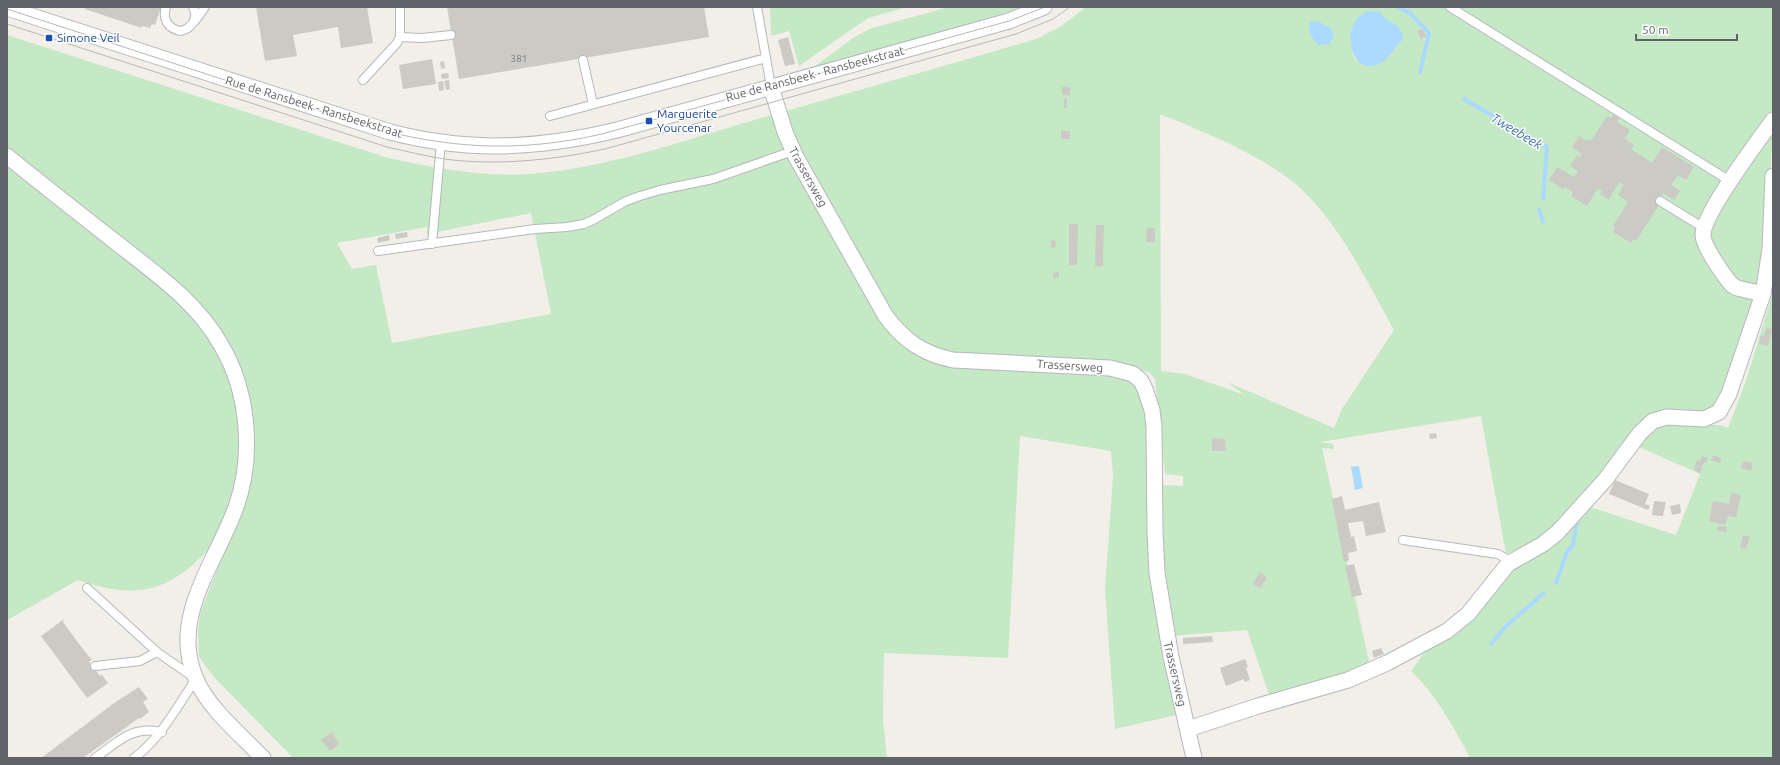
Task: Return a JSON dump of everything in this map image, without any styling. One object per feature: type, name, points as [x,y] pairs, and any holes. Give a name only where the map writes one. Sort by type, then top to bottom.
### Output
[{"type":"street","name":"Rue de Ransbeek - Ransbeekstraat","points":[[7,8],[365,125],[440,142],[498,147],[521,146],[567,140],[616,130],[1009,21],[1044,7]]},
{"type":"street","name":"Trassersweg","points":[[771,87],[785,132],[793,151],[885,315],[898,332],[916,346],[930,354],[963,362],[1012,362],[1110,368],[1133,374],[1141,381],[1150,399],[1154,427],[1157,573],[1171,657],[1194,758]]},
{"type":"street","points":[[1763,294],[1738,288],[1732,285],[1704,240],[1704,228],[1708,218],[1730,181],[1773,120]]},
{"type":"street","points":[[7,156],[176,290],[188,301],[207,323],[222,347],[236,380],[242,400],[246,425],[244,475],[236,506],[227,531],[194,602],[189,619],[187,634],[188,650],[196,679],[203,693],[263,758]]},
{"type":"street","points":[[1188,729],[1258,706],[1338,684],[1399,656],[1447,631],[1462,619],[1502,571],[1512,562],[1543,544],[1557,533],[1605,480],[1640,433],[1653,421],[1667,417],[1704,419],[1719,412],[1730,394],[1763,294],[1770,249],[1773,176]]},
{"type":"lane","points":[[166,7],[164,18],[170,27],[180,31],[191,26],[205,7]]},
{"type":"lane","points":[[193,7],[196,16],[194,22]]},
{"type":"lane","points":[[363,80],[397,44],[400,37],[400,7]]},
{"type":"lane","points":[[757,7],[771,87]]},
{"type":"lane","points":[[1450,7],[1730,181]]},
{"type":"lane","points":[[400,37],[422,38],[451,35]]},
{"type":"lane","points":[[550,116],[766,58]]},
{"type":"lane","points":[[583,60],[593,104]]},
{"type":"lane","points":[[432,244],[440,142]]},
{"type":"lane","points":[[378,251],[535,229],[568,227],[584,224],[626,201],[640,196],[660,190],[713,179],[793,151]]},
{"type":"lane","points":[[1660,201],[1704,228]]},
{"type":"lane","points":[[1403,540],[1498,554],[1512,562]]},
{"type":"lane","points":[[87,588],[157,652],[196,679],[162,732],[147,748],[134,758]]},
{"type":"lane","points":[[95,666],[140,661],[157,652]]},
{"type":"lane","points":[[95,758],[138,730],[147,729],[162,732]]},
{"type":"green space","points":[[770,7],[907,7],[868,18],[799,66],[789,31],[771,36]]},
{"type":"green space","points":[[949,7],[1035,7],[810,70],[853,38],[869,29]]},
{"type":"green space","points":[[1086,7],[1773,7],[1773,119],[1768,225],[1763,269],[1727,387],[1715,408],[1697,415],[1676,411],[1644,419],[1605,470],[1559,522],[1539,540],[1506,554],[1481,416],[1320,442],[1333,444],[1334,449],[1322,448],[1370,666],[1270,697],[1247,630],[1170,636],[1176,715],[1115,729],[1105,590],[1113,476],[1111,451],[1020,436],[1008,658],[884,653],[883,720],[887,758],[293,758],[213,676],[199,657],[198,632],[201,611],[221,560],[208,550],[193,565],[178,576],[163,584],[148,589],[116,590],[78,580],[7,620],[7,35],[385,157],[456,171],[511,175],[585,167],[641,154],[1036,39],[1060,27]],"holes":[[[1382,16],[1403,32],[1356,60],[1353,55],[1350,40]],[[1311,27],[1331,28],[1334,35],[1330,44],[1309,32]],[[1160,115],[1220,139],[1244,151],[1268,164],[1300,188],[1315,203],[1341,237],[1394,330],[1342,409],[1334,428],[1227,382],[1245,395],[1185,374],[1161,371]],[[531,213],[551,314],[392,343],[376,265],[352,269],[337,243],[427,227],[427,234]],[[1129,369],[1149,372],[1155,379],[1165,474],[1183,476],[1183,486],[1158,485],[1146,406],[1133,383],[1122,376]]]},
{"type":"green space","points":[[1773,292],[1773,758],[1470,758],[1451,723],[1429,690],[1411,671],[1428,647],[1507,574],[1587,506],[1676,535],[1700,474],[1637,446],[1659,424],[1720,425],[1728,428],[1746,381]]},
{"type":"water","points":[[1367,11],[1380,12],[1387,20],[1398,26],[1402,33],[1403,39],[1385,60],[1372,66],[1364,65],[1358,61],[1353,54],[1351,45],[1353,26],[1358,18]]},
{"type":"water","points":[[1317,21],[1331,28],[1334,35],[1330,44],[1318,45],[1312,37],[1309,29],[1310,22]]},
{"type":"water","points":[[1359,466],[1363,488],[1355,490],[1351,467]]},
{"type":"building","points":[[86,7],[161,7],[155,25],[152,24],[150,28],[142,26],[142,28],[85,9]]},
{"type":"building","points":[[256,7],[367,7],[373,43],[341,48],[338,27],[293,35],[297,56],[265,61]]},
{"type":"building","points":[[447,7],[704,7],[709,37],[459,79]]},
{"type":"building","points":[[1422,29],[1426,36],[1421,39],[1417,31]]},
{"type":"building","points":[[788,37],[795,64],[785,66],[778,40]]},
{"type":"building","points":[[432,59],[436,84],[403,89],[399,65]]},
{"type":"building","points":[[444,61],[445,68],[441,69],[440,62]]},
{"type":"building","points":[[448,73],[449,78],[442,79],[441,74]]},
{"type":"building","points":[[449,80],[450,89],[446,90],[444,81]]},
{"type":"building","points":[[443,81],[444,90],[439,91],[438,82]]},
{"type":"building","points":[[1062,87],[1070,87],[1070,95],[1062,95]]},
{"type":"building","points":[[1064,98],[1067,98],[1067,108],[1064,108]]},
{"type":"building","points":[[1614,114],[1620,117],[1617,122],[1630,130],[1625,139],[1634,145],[1631,149],[1652,163],[1662,147],[1694,167],[1686,180],[1678,175],[1671,185],[1680,191],[1674,200],[1663,193],[1657,204],[1659,205],[1636,241],[1633,239],[1631,243],[1613,232],[1615,228],[1613,226],[1628,202],[1618,195],[1624,185],[1619,182],[1609,200],[1600,194],[1602,191],[1598,188],[1587,206],[1571,196],[1573,192],[1564,187],[1563,189],[1549,180],[1557,167],[1574,177],[1578,171],[1570,166],[1577,155],[1580,157],[1582,154],[1572,147],[1579,136],[1587,141],[1588,139],[1591,141],[1607,116],[1611,118]]},
{"type":"building","points":[[1061,131],[1070,131],[1070,139],[1061,139]]},
{"type":"building","points":[[1069,224],[1078,224],[1077,265],[1069,265]]},
{"type":"building","points":[[1096,225],[1104,225],[1103,266],[1095,266]]},
{"type":"building","points":[[1147,228],[1155,228],[1155,242],[1146,242]]},
{"type":"building","points":[[407,232],[408,237],[396,239],[395,234]]},
{"type":"building","points":[[389,235],[390,240],[378,243],[377,238]]},
{"type":"building","points":[[1055,240],[1056,247],[1051,248],[1051,241]]},
{"type":"building","points":[[1059,272],[1059,277],[1053,278],[1053,273]]},
{"type":"building","points":[[1766,328],[1772,329],[1768,346],[1759,344],[1761,335],[1764,336]]},
{"type":"building","points":[[1436,433],[1437,438],[1430,439],[1429,434]]},
{"type":"building","points":[[1212,438],[1225,439],[1226,451],[1212,451]]},
{"type":"building","points":[[1713,455],[1721,458],[1720,463],[1711,460]]},
{"type":"building","points":[[1702,456],[1708,458],[1706,463],[1704,462],[1702,468],[1695,466],[1697,460],[1700,461]]},
{"type":"building","points":[[1743,461],[1753,463],[1751,471],[1741,468]]},
{"type":"building","points":[[1695,466],[1702,469],[1700,473],[1694,470]]},
{"type":"building","points":[[1615,480],[1649,494],[1645,504],[1650,506],[1648,510],[1609,494]]},
{"type":"building","points":[[1731,493],[1741,495],[1736,517],[1728,516],[1725,525],[1709,521],[1713,501],[1729,504]]},
{"type":"building","points":[[1342,496],[1345,510],[1379,502],[1386,532],[1366,536],[1363,521],[1348,523],[1351,537],[1354,536],[1357,551],[1348,553],[1349,560],[1344,562],[1332,499]]},
{"type":"building","points":[[1654,501],[1666,502],[1663,516],[1652,515]]},
{"type":"building","points":[[1680,504],[1681,513],[1672,515],[1670,506]]},
{"type":"building","points":[[1718,526],[1727,527],[1726,532],[1717,530]]},
{"type":"building","points":[[1743,535],[1750,537],[1746,549],[1740,548]]},
{"type":"building","points":[[1354,564],[1362,595],[1352,597],[1345,566]]},
{"type":"building","points":[[1260,572],[1267,578],[1260,588],[1253,584]]},
{"type":"building","points":[[64,619],[63,622],[76,640],[91,659],[93,658],[89,662],[100,676],[102,675],[108,683],[87,698],[41,636]]},
{"type":"building","points":[[1212,636],[1213,642],[1183,644],[1183,638]]},
{"type":"building","points":[[1381,648],[1384,654],[1374,658],[1372,651]]},
{"type":"building","points":[[1245,659],[1250,680],[1245,682],[1244,679],[1226,686],[1220,668]]},
{"type":"building","points":[[139,687],[148,699],[143,702],[149,712],[140,719],[139,718],[83,758],[41,758],[117,701]]},
{"type":"building","points":[[332,732],[339,744],[330,751],[321,740]]},
{"type":"waterway","name":"Tweebeek","points":[[1398,7],[1411,14],[1429,33],[1420,72]]},
{"type":"waterway","name":"Tweebeek","points":[[1464,99],[1547,147],[1543,199]]},
{"type":"waterway","name":"Tweebeek","points":[[1539,210],[1543,222]]},
{"type":"waterway","name":"Tweebeek","points":[[1556,583],[1567,552],[1573,545],[1577,520]]},
{"type":"waterway","points":[[1491,644],[1505,627],[1544,593]]},
{"type":"tram line","points":[[7,9],[366,126],[396,134],[455,144],[512,146],[541,144],[602,134],[1009,21],[1045,7]]},
{"type":"tram line","points":[[7,24],[387,147],[444,159],[505,162],[545,159],[605,149],[1016,34],[1053,19],[1070,7]]},
{"type":"place","name":"Simone Veil","points":[[49,38]]},
{"type":"place","name":"Marguerite Yourcenar","points":[[649,121]]}]
